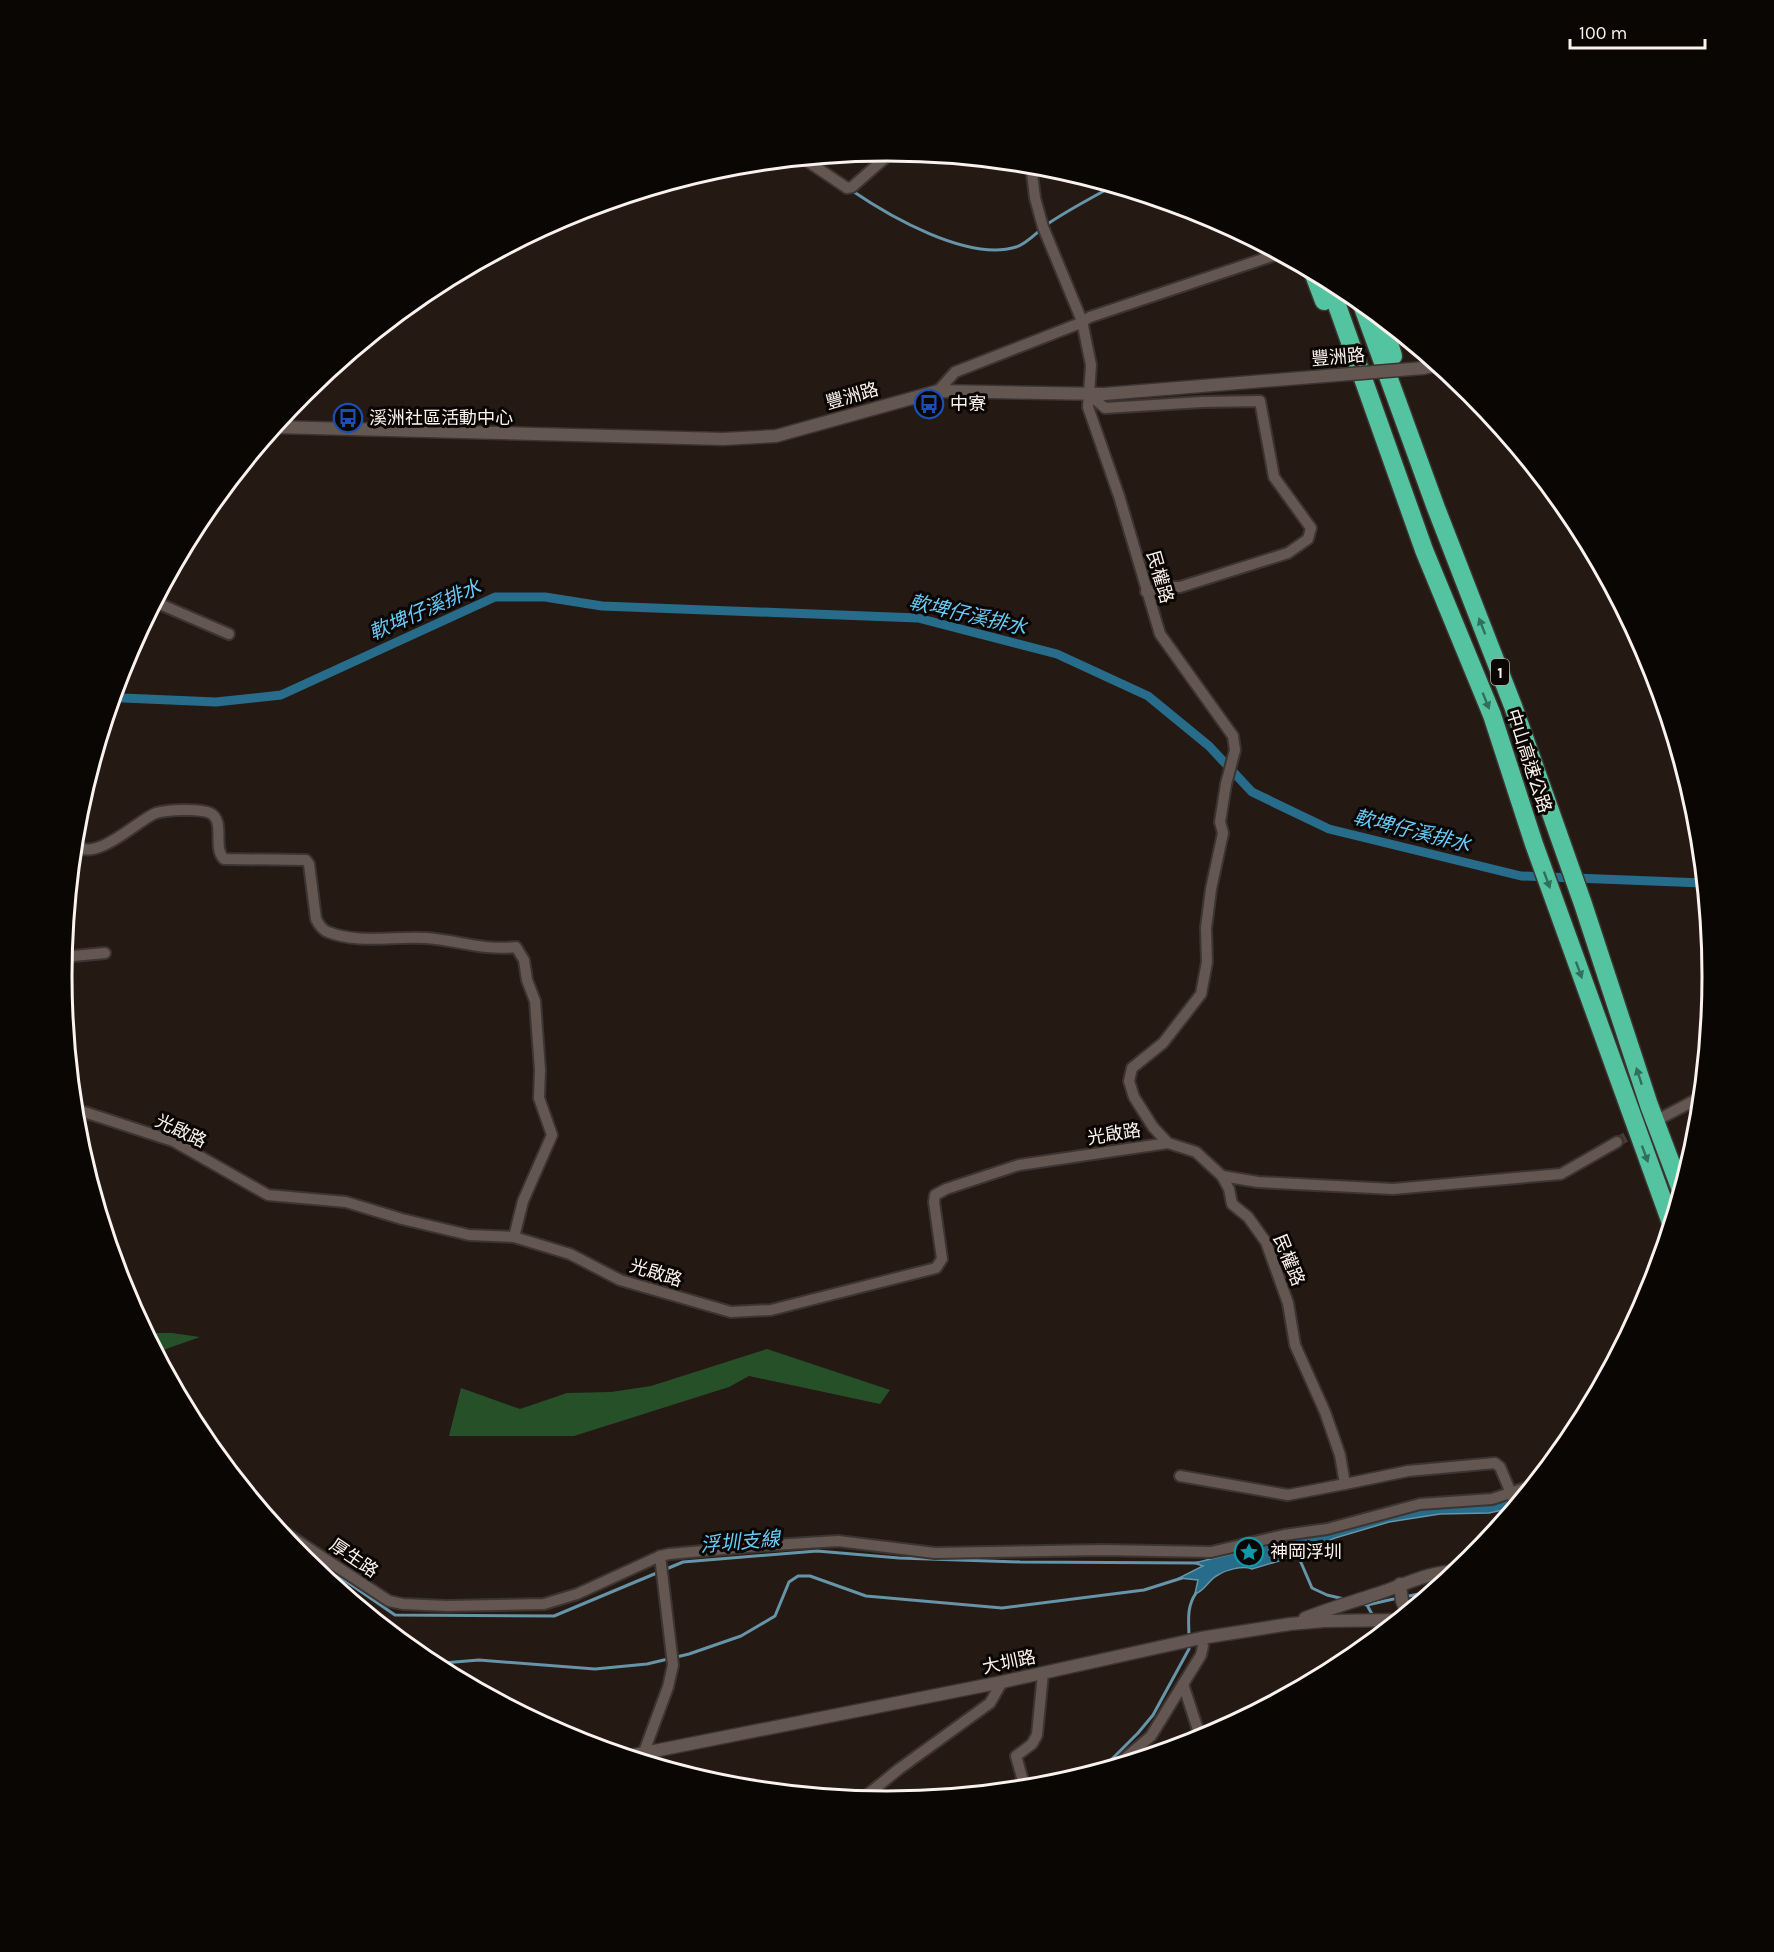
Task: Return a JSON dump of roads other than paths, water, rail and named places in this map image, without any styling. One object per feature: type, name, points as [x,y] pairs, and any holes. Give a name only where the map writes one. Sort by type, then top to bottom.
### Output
[{"type":"highway","points":[[1317,284],[1411,535],[1424,550]]},
{"type":"highway","name":"中山高速公路","points":[[1333,294],[1424,550],[1492,716],[1559,915],[1667,1211]]},
{"type":"highway","name":"中山高速公路","points":[[1366,317],[1436,508],[1514,706],[1583,904],[1649,1106],[1676,1179]]},
{"type":"highway","points":[[1385,331],[1415,424],[1436,508]]},
{"type":"street","points":[[813,165],[847,188],[852,187],[881,161]]},
{"type":"street","name":"民權路","points":[[1032,175],[1038,212],[1043,227],[1082,321],[1091,365],[1088,407],[1119,496],[1160,634],[1233,736],[1235,750],[1226,784],[1220,822],[1223,833],[1211,889],[1206,928],[1207,962],[1201,994],[1163,1043],[1132,1068],[1129,1081],[1134,1097],[1153,1127],[1168,1143],[1196,1152],[1222,1176],[1229,1189],[1232,1204],[1248,1216],[1266,1242],[1288,1303],[1295,1345],[1325,1413],[1336,1444],[1345,1484]]},
{"type":"street","points":[[938,391],[955,372],[1090,317],[1270,257]]},
{"type":"street","name":"豐洲路","points":[[285,427],[723,439],[776,436],[938,391],[1046,392],[1090,395],[1428,367]]},
{"type":"street","points":[[1090,395],[1104,408],[1202,402],[1260,402],[1274,477],[1311,528],[1308,539],[1288,553],[1180,587],[1165,587],[1146,592]]},
{"type":"street","points":[[162,605],[229,634]]},
{"type":"street","points":[[83,848],[105,844],[126,834],[158,813],[175,809],[209,813],[214,817],[218,826],[218,850],[224,859],[306,860],[309,864],[316,919],[326,931],[359,937],[428,938],[489,948],[516,947],[519,949],[535,1001],[540,1070],[539,1098],[552,1135],[523,1201],[514,1237]]},
{"type":"street","points":[[73,956],[105,953]]},
{"type":"street","points":[[1663,1117],[1692,1102]]},
{"type":"street","name":"光啟路","points":[[84,1112],[173,1141],[268,1195],[346,1202],[402,1219],[469,1235],[514,1237],[570,1254],[620,1280],[731,1312],[771,1310],[936,1268],[942,1259],[934,1203],[935,1195],[946,1189],[1019,1165],[1168,1143]]},
{"type":"street","points":[[1222,1176],[1258,1182],[1393,1189],[1562,1174],[1617,1142]]},
{"type":"street","points":[[1180,1476],[1288,1495],[1408,1471],[1495,1463],[1500,1467],[1513,1497]]},
{"type":"street","points":[[643,1753],[668,1687],[672,1658],[661,1566],[721,1548],[838,1541],[935,1553],[1103,1550],[1210,1552],[1284,1535],[1327,1529],[1420,1504],[1512,1499]]},
{"type":"street","name":"厚生路","points":[[306,1547],[383,1598],[410,1605],[544,1604],[661,1566]]},
{"type":"street","points":[[1290,1624],[1353,1601],[1403,1597],[1415,1578],[1443,1571]]},
{"type":"street","name":"大圳路","points":[[648,1755],[1199,1639],[1290,1624],[1387,1620]]},
{"type":"street","points":[[1131,1753],[1151,1736],[1201,1654],[1203,1646],[1199,1639]]},
{"type":"street","points":[[1022,1779],[1016,1756],[1032,1744],[1037,1735],[1043,1673]]},
{"type":"street","points":[[872,1790],[898,1769],[990,1703],[1002,1682]]},
{"type":"street","points":[[1183,1684],[1198,1729]]},
{"type":"water","points":[[1510,1501],[1502,1510],[1489,1513],[1440,1514],[1389,1522],[1335,1538],[1282,1560],[1252,1569],[1239,1568],[1225,1571],[1195,1594],[1198,1580],[1179,1578],[1203,1566],[1194,1563],[1417,1505],[1483,1504]]},
{"type":"waterway","points":[[851,190],[886,212],[930,234],[975,248],[997,250],[1020,245],[1057,218],[1104,191]]},
{"type":"waterway","name":"軟埤仔溪排水","points":[[122,697],[216,702],[281,695],[495,597],[545,597],[602,606],[918,618],[1057,654],[1148,696],[1209,746],[1252,792],[1329,829],[1521,876],[1696,883]]},
{"type":"waterway","name":"浮圳支線","points":[[331,1571],[395,1615],[554,1616],[683,1562],[817,1551],[899,1558],[1020,1562],[1198,1563]]},
{"type":"waterway","points":[[1296,1551],[1312,1588],[1344,1599]]},
{"type":"waterway","points":[[448,1663],[479,1660],[595,1669],[647,1664],[689,1654],[741,1636],[775,1616],[789,1582],[798,1576],[810,1576],[866,1596],[1002,1608],[1144,1590],[1182,1578]]},
{"type":"waterway","points":[[1189,1638],[1189,1609],[1196,1593]]},
{"type":"waterway","points":[[1404,1597],[1418,1594]]},
{"type":"waterway","points":[[1367,1605],[1398,1598]]},
{"type":"waterway","points":[[1362,1604],[1367,1605],[1373,1616]]},
{"type":"waterway","points":[[1112,1759],[1153,1715],[1189,1649],[1189,1645]]},
{"type":"tunnel","points":[[1617,1142],[1659,1119]]},
{"type":"place","name":"中寮","points":[[929,404]]},
{"type":"place","name":"溪洲社區活動中心","points":[[348,418]]},
{"type":"place","name":"神岡浮圳","points":[[1249,1552]]}]
